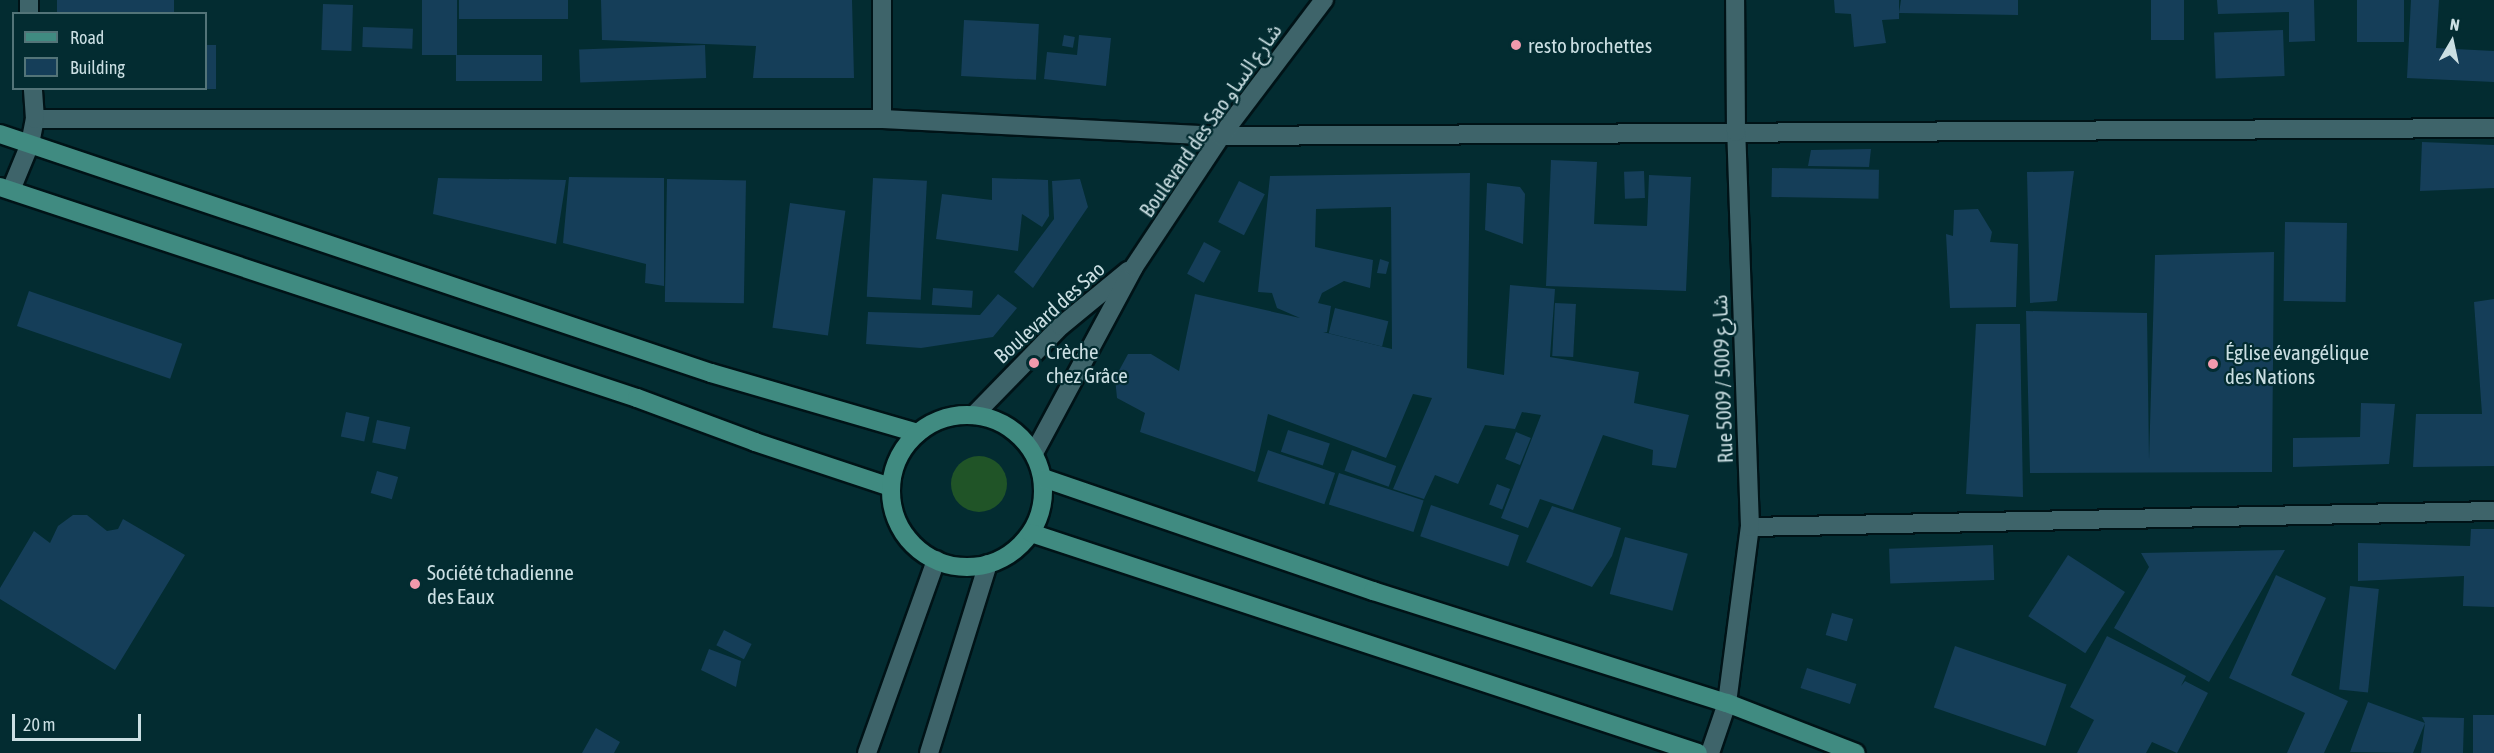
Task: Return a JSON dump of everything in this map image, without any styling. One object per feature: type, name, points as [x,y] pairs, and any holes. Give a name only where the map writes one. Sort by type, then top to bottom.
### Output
[{"type":"main road","points":[[0,134],[711,373],[917,433]]},
{"type":"main road","points":[[5,189],[637,398],[755,442],[890,487]]},
{"type":"main road","points":[[974,415],[1008,427],[1034,453],[1043,478],[1043,499],[1031,533],[1004,557],[988,564],[961,567],[936,560],[907,538],[895,514],[890,487],[903,448],[917,433],[934,422],[974,415]]},
{"type":"main road","points":[[1043,478],[1373,591],[1727,703],[1856,753]]},
{"type":"main road","points":[[1031,533],[1657,748],[1698,753]]},
{"type":"street","points":[[882,0],[882,119]]},
{"type":"street","name":"Boulevard des Sao شارع الساو","points":[[1134,267],[1221,136],[1324,0]]},
{"type":"street","name":"Rue 5009 / شارع 5009","points":[[1710,753],[1727,703],[1750,527],[1736,132],[1735,0]]},
{"type":"street","points":[[5,189],[30,144],[36,119],[33,90]]},
{"type":"street","points":[[36,119],[882,119],[1221,136],[2494,128]]},
{"type":"street","name":"Boulevard des Sao","points":[[974,415],[1061,326],[1134,267]]},
{"type":"street","name":"Boulevard des Sao","points":[[1034,453],[1134,267]]},
{"type":"street","points":[[1750,527],[2494,511]]},
{"type":"street","points":[[867,753],[936,560]]},
{"type":"street","points":[[929,753],[988,564]]},
{"type":"green space","points":[[979,456],[990,458],[999,464],[1005,473],[1007,484],[1005,495],[999,504],[990,510],[979,512],[968,510],[959,504],[953,495],[951,484],[953,473],[959,464],[968,458]]},
{"type":"building","points":[[57,0],[174,0],[174,12],[57,12]]},
{"type":"building","points":[[422,0],[457,0],[457,55],[422,55]]},
{"type":"building","points":[[459,0],[568,0],[568,19],[459,19]]},
{"type":"building","points":[[601,0],[852,0],[854,78],[753,78],[756,46],[602,40]]},
{"type":"building","points":[[1834,0],[1899,0],[1899,19],[1882,20],[1886,43],[1854,47],[1851,14],[1835,13]]},
{"type":"building","points":[[1901,0],[2018,0],[2018,15],[1899,13]]},
{"type":"building","points":[[2151,0],[2184,0],[2184,40],[2151,40]]},
{"type":"building","points":[[2217,0],[2314,0],[2315,41],[2289,42],[2289,12],[2218,14]]},
{"type":"building","points":[[2357,0],[2404,0],[2404,42],[2357,42]]},
{"type":"building","points":[[2411,0],[2439,0],[2436,48],[2494,51],[2494,82],[2407,78]]},
{"type":"building","points":[[323,4],[353,5],[351,51],[321,50]]},
{"type":"building","points":[[964,20],[1039,24],[1036,80],[961,76]]},
{"type":"building","points":[[363,27],[413,29],[412,49],[362,47]]},
{"type":"building","points":[[2283,30],[2285,76],[2216,78],[2214,32]]},
{"type":"building","points":[[1064,35],[1075,37],[1073,48],[1062,46]]},
{"type":"building","points":[[1079,35],[1111,38],[1106,86],[1044,79],[1047,52],[1077,55]]},
{"type":"building","points":[[207,45],[216,45],[216,89],[207,89]]},
{"type":"building","points":[[705,45],[706,78],[580,82],[579,49]]},
{"type":"building","points":[[456,55],[542,55],[542,81],[456,81]]},
{"type":"building","points":[[2422,142],[2494,145],[2494,188],[2420,191]]},
{"type":"building","points":[[1871,149],[1869,167],[1808,166],[1811,150]]},
{"type":"building","points":[[1551,160],[1597,162],[1594,224],[1647,226],[1649,175],[1691,177],[1686,291],[1546,286]]},
{"type":"building","points":[[1772,168],[1879,170],[1878,199],[1771,197]]},
{"type":"building","points":[[1644,171],[1645,198],[1625,199],[1624,172]]},
{"type":"building","points":[[2074,171],[2057,301],[2030,303],[2027,172]]},
{"type":"building","points":[[1470,173],[1467,368],[1504,375],[1510,285],[1555,289],[1550,357],[1639,372],[1634,403],[1689,415],[1676,468],[1652,465],[1653,450],[1603,435],[1573,510],[1540,499],[1528,528],[1501,518],[1541,415],[1522,412],[1515,429],[1485,425],[1458,484],[1435,475],[1424,499],[1393,489],[1432,398],[1413,394],[1386,458],[1268,414],[1255,472],[1140,432],[1145,413],[1117,398],[1115,378],[1128,354],[1151,354],[1179,371],[1195,294],[1300,318],[1277,308],[1272,293],[1258,292],[1270,176]],"holes":[[[1391,207],[1392,349],[1323,332],[1327,332],[1331,306],[1318,303],[1322,293],[1344,281],[1370,288],[1373,260],[1315,247],[1316,209]]]},
{"type":"building","points":[[569,177],[664,178],[664,286],[645,283],[646,264],[563,243]]},
{"type":"building","points":[[438,178],[566,180],[556,244],[433,214]]},
{"type":"building","points":[[873,178],[927,181],[921,300],[867,297]]},
{"type":"building","points":[[992,178],[1048,180],[1049,216],[1042,227],[1022,214],[1018,251],[936,239],[942,194],[992,200]]},
{"type":"building","points":[[667,179],[746,180],[744,303],[665,302]]},
{"type":"building","points":[[1080,179],[1088,207],[1033,288],[1014,272],[1054,219],[1052,181]]},
{"type":"building","points":[[1239,181],[1265,194],[1244,235],[1218,222]]},
{"type":"building","points":[[1487,183],[1520,187],[1525,194],[1523,244],[1485,230]]},
{"type":"building","points":[[790,203],[845,211],[828,336],[772,328]]},
{"type":"building","points":[[1978,209],[1992,232],[1990,242],[2018,244],[2016,307],[1950,308],[1946,234],[1953,236],[1954,210]]},
{"type":"building","points":[[2285,222],[2347,223],[2346,302],[2284,301]]},
{"type":"building","points":[[1204,242],[1221,251],[1204,283],[1187,274]]},
{"type":"building","points":[[2274,252],[2272,472],[2030,473],[2026,311],[2147,313],[2149,460],[2155,255]]},
{"type":"building","points":[[1380,259],[1389,262],[1386,274],[1377,273]]},
{"type":"building","points":[[933,288],[973,291],[972,308],[932,305]]},
{"type":"building","points":[[29,291],[182,344],[170,379],[17,326]]},
{"type":"building","points":[[998,294],[1017,308],[993,337],[921,348],[866,344],[868,312],[980,315]]},
{"type":"building","points":[[2494,299],[2494,466],[2413,467],[2416,414],[2482,414],[2474,302]]},
{"type":"building","points":[[1555,303],[1576,304],[1573,357],[1552,356]]},
{"type":"building","points":[[1335,308],[1388,321],[1382,347],[1329,333]]},
{"type":"building","points":[[1976,324],[2020,324],[2023,497],[1966,494]]},
{"type":"building","points":[[2361,403],[2395,404],[2389,464],[2293,467],[2293,438],[2360,437]]},
{"type":"building","points":[[346,412],[369,417],[364,441],[341,436]]},
{"type":"building","points":[[377,420],[410,427],[405,450],[372,442]]},
{"type":"building","points":[[1288,430],[1330,444],[1323,465],[1281,452]]},
{"type":"building","points":[[1516,432],[1531,438],[1520,465],[1505,459]]},
{"type":"building","points":[[1268,450],[1335,473],[1324,504],[1257,481]]},
{"type":"building","points":[[1352,450],[1396,466],[1389,487],[1344,471]]},
{"type":"building","points":[[377,471],[398,477],[392,499],[371,493]]},
{"type":"building","points":[[1339,473],[1424,501],[1413,532],[1329,504]]},
{"type":"building","points":[[1497,484],[1510,489],[1502,510],[1489,505]]},
{"type":"building","points":[[1431,505],[1519,535],[1508,566],[1420,536]]},
{"type":"building","points":[[1552,506],[1621,528],[1612,556],[1592,587],[1526,562]]},
{"type":"building","points":[[73,515],[87,515],[107,531],[118,529],[123,519],[185,555],[115,670],[0,599],[0,588],[34,531],[50,543],[58,526]]},
{"type":"building","points":[[2471,529],[2494,529],[2494,607],[2463,606],[2464,576],[2358,581],[2358,543],[2470,546]]},
{"type":"building","points":[[1625,537],[1688,554],[1673,611],[1610,594]]},
{"type":"building","points":[[1993,545],[1994,580],[1890,584],[1889,549]]},
{"type":"building","points":[[2285,550],[2209,682],[2114,628],[2149,567],[2141,553]]},
{"type":"building","points":[[2068,555],[2125,592],[2085,653],[2028,616]]},
{"type":"building","points":[[2276,575],[2326,598],[2291,675],[2348,701],[2324,753],[2287,753],[2305,713],[2229,678]]},
{"type":"building","points":[[2350,586],[2379,589],[2368,692],[2339,689]]},
{"type":"building","points":[[1832,613],[1853,619],[1847,641],[1826,635]]},
{"type":"building","points":[[724,630],[752,644],[744,659],[716,645]]},
{"type":"building","points":[[2107,636],[2186,676],[2181,686],[2185,681],[2208,693],[2177,753],[2152,742],[2146,753],[2077,753],[2094,720],[2070,707]]},
{"type":"building","points":[[1955,646],[2067,684],[2045,746],[1934,707]]},
{"type":"building","points":[[709,649],[741,661],[736,687],[701,670]]},
{"type":"building","points":[[1807,668],[1856,684],[1850,704],[1801,688]]},
{"type":"building","points":[[2368,702],[2425,723],[2413,753],[2350,752]]},
{"type":"building","points":[[2473,715],[2494,715],[2494,753],[2473,753]]},
{"type":"building","points":[[2422,717],[2464,718],[2463,753],[2421,753],[2425,723]]},
{"type":"building","points":[[596,728],[620,742],[614,753],[582,753]]},
{"type":"place","name":"resto brochettes","points":[[1516,45]]},
{"type":"place","name":"Crèche chez Grâce","points":[[1034,363]]},
{"type":"place","name":"Église évangélique des Nations","points":[[2213,364]]},
{"type":"place","name":"Société tchadienne des Eaux","points":[[415,584]]}]
